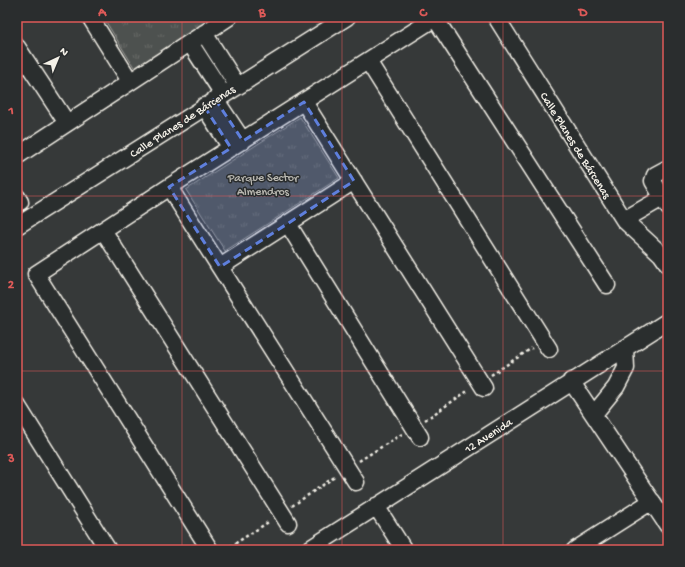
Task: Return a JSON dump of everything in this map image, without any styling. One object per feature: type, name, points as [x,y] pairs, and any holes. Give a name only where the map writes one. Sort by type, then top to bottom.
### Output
[{"type":"street","points":[[90,17],[130,82]]},
{"type":"street","points":[[17,156],[229,17]]},
{"type":"street","name":"Calle Planes de Bárcenas","points":[[17,226],[237,85],[347,17]]},
{"type":"street","name":"Calle Planes de Bárcenas","points":[[496,17],[624,220],[661,254],[668,264]]},
{"type":"street","points":[[210,550],[36,274],[435,18],[607,285]]},
{"type":"street","points":[[204,34],[237,85]]},
{"type":"street","points":[[190,43],[214,100],[237,144]]},
{"type":"street","points":[[17,47],[67,123]]},
{"type":"street","points":[[368,61],[546,345]]},
{"type":"street","points":[[304,102],[483,385]]},
{"type":"street","points":[[624,220],[665,203],[653,181],[655,175],[668,168]]},
{"type":"street","points":[[220,267],[354,181]]},
{"type":"street","points":[[170,187],[351,475]]},
{"type":"street","points":[[288,224],[417,432]]},
{"type":"street","points":[[103,230],[285,518]]},
{"type":"street","name":"12 Avenida","points":[[308,550],[668,321]]},
{"type":"street","points":[[594,414],[616,386],[626,368],[625,348]]},
{"type":"street","points":[[572,381],[668,526]]},
{"type":"street","points":[[17,404],[108,550]]},
{"type":"street","points":[[575,550],[652,501]]},
{"type":"street","points":[[376,506],[404,550]]},
{"type":"path","points":[[225,550],[285,518],[417,432],[483,385],[546,345]]},
{"type":"highlighted area","points":[[215,99],[243,141],[304,102],[354,181],[220,267],[169,187],[231,148],[204,106]]},
{"type":"green space","points":[[103,17],[225,17],[137,72]]},
{"type":"green space","name":"Parque Sector Almendros","points":[[300,117],[339,178],[225,251],[186,190]]}]
